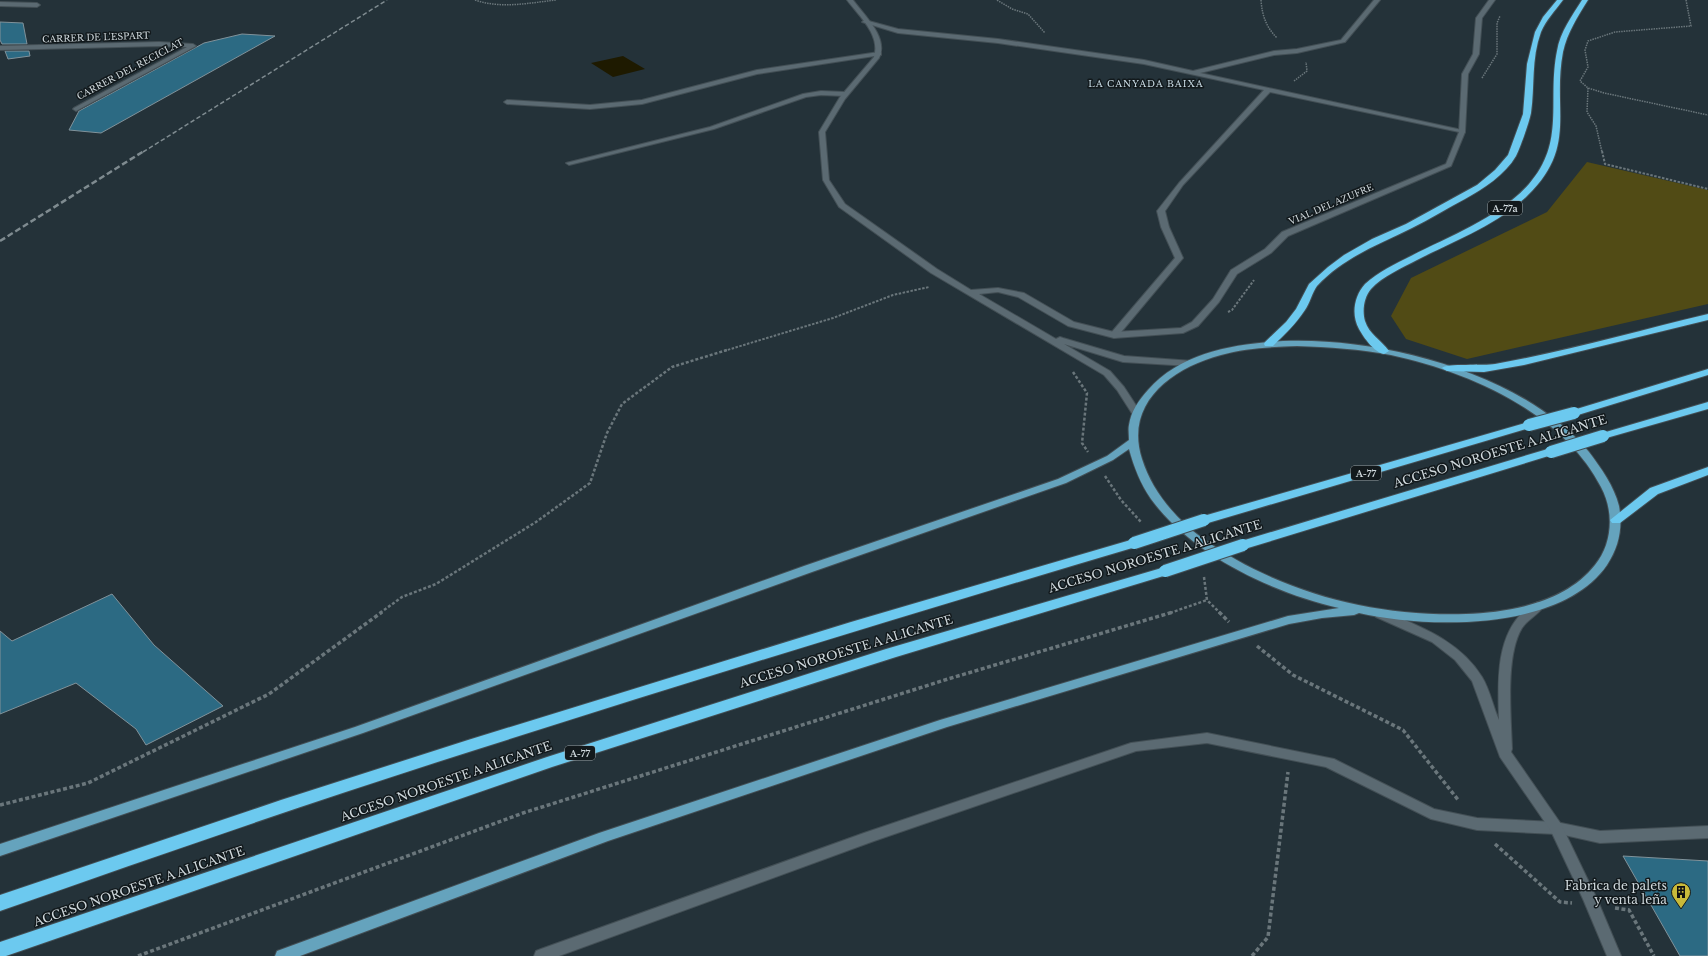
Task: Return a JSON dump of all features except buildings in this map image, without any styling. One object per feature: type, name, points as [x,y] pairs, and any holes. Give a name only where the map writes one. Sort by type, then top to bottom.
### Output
[{"type":"highway","points":[[1269,344],[1290,324],[1301,309],[1312,286],[1336,265],[1375,241],[1409,226],[1480,187],[1498,172],[1512,156],[1527,114],[1530,64],[1538,32],[1546,17],[1560,0]]},
{"type":"highway","name":"A-77a","points":[[1384,351],[1366,334],[1358,316],[1360,303],[1367,289],[1395,267],[1455,237],[1506,207],[1532,186],[1550,160],[1555,148],[1559,120],[1557,84],[1560,53],[1569,27],[1585,0]]},
{"type":"highway","points":[[1447,368],[1484,369],[1524,362],[1708,317]]},
{"type":"highway","name":"ACCESO NOROESTE A ALICANTE","points":[[0,904],[281,807],[468,746],[856,625],[1134,543],[1204,520],[1574,413],[1708,372]]},
{"type":"highway","name":"ACCESO NOROESTE A ALICANTE","points":[[0,950],[555,761],[891,652],[1165,571],[1243,545],[1708,405]]},
{"type":"highway","points":[[1616,520],[1654,491],[1708,471]]},
{"type":"main road","points":[[1325,343],[1384,351],[1447,368],[1479,381],[1516,400],[1544,417],[1581,449],[1595,466],[1606,484],[1613,502],[1616,520],[1612,544],[1608,555],[1598,570],[1582,584],[1562,596],[1538,606],[1490,616],[1435,619],[1370,611],[1325,601],[1282,586],[1223,557],[1196,538],[1174,519],[1156,500],[1143,480],[1135,460],[1132,442],[1132,432],[1136,413],[1145,398],[1157,385],[1172,373],[1190,363],[1214,354],[1240,348],[1269,344],[1325,343]]},
{"type":"main road","points":[[0,850],[359,730],[808,569],[1062,481],[1110,458],[1132,442]]},
{"type":"main road","points":[[282,956],[604,837],[944,723],[1288,620],[1322,614],[1370,611]]},
{"type":"street","points":[[850,0],[877,37],[880,46],[879,54],[845,94],[822,132],[826,180],[842,204],[934,271],[972,292],[1107,373],[1121,389],[1136,413]]},
{"type":"street","points":[[1191,73],[1274,53],[1297,51],[1343,41],[1377,0]]},
{"type":"street","name":"VIAL DEL AZUFRE","points":[[972,292],[998,290],[1021,295],[1071,324],[1114,335],[1183,330],[1195,324],[1216,300],[1234,272],[1268,251],[1285,234],[1448,165],[1462,132],[1465,74],[1476,54],[1479,18],[1492,0]]},
{"type":"street","points":[[0,4],[37,5]]},
{"type":"street","points":[[865,22],[898,31],[998,41],[1144,62],[1462,132]]},
{"type":"street","name":"CARRER DE L'ESPART","points":[[0,48],[159,44],[193,46]]},
{"type":"street","name":"CARRER DEL RECICLAT","points":[[76,109],[193,46]]},
{"type":"street","points":[[507,102],[590,107],[642,102],[757,72],[879,54]]},
{"type":"street","points":[[1114,335],[1179,258],[1165,227],[1161,211],[1181,184],[1268,90]]},
{"type":"street","points":[[569,163],[712,128],[805,95],[821,93],[845,94]]},
{"type":"street","points":[[1042,335],[1123,359],[1190,363]]},
{"type":"street","points":[[1506,757],[1504,680],[1510,644],[1517,626],[1538,606]]},
{"type":"street","points":[[1370,611],[1436,639],[1459,657],[1477,679],[1506,757],[1556,828],[1593,906],[1614,956]]},
{"type":"street","points":[[541,956],[869,837],[1136,746],[1207,738],[1329,763],[1431,814],[1477,824],[1556,828],[1600,837],[1708,832]]},
{"type":"path","points":[[475,0],[480,2],[502,4],[556,0]]},
{"type":"path","points":[[998,0],[1012,9],[1028,14],[1057,49]]},
{"type":"path","points":[[1261,0],[1261,12],[1270,32],[1297,51],[1305,54],[1306,71],[1280,92]]},
{"type":"path","points":[[1686,0],[1691,26],[1614,32],[1588,42],[1585,50],[1588,67],[1580,81],[1588,88],[1708,115]]},
{"type":"path","points":[[1478,85],[1498,54],[1497,23],[1502,10]]},
{"type":"path","points":[[1588,88],[1587,112],[1596,126],[1605,164],[1708,189]]},
{"type":"path","points":[[1226,314],[1232,310],[1254,280]]},
{"type":"path","points":[[0,805],[88,782],[269,694],[402,597],[436,584],[536,522],[590,483],[607,433],[622,404],[672,367],[833,318],[893,295],[953,281]]},
{"type":"path","points":[[1086,360],[1073,371],[1087,393],[1082,443],[1121,500],[1142,523]]},
{"type":"path","points":[[1204,576],[1207,600],[1242,634],[1293,675],[1403,730],[1488,838],[1560,902],[1629,910],[1654,956]]},
{"type":"path","points":[[138,956],[523,813],[948,679],[1152,619],[1207,600]]},
{"type":"path","points":[[1252,956],[1268,937],[1290,755]]},
{"type":"shaded area","points":[[623,56],[645,69],[613,77],[591,63]]},
{"type":"shaded area","points":[[1587,162],[1708,190],[1708,304],[1467,359],[1406,339],[1391,316],[1411,278],[1547,212]]},
{"type":"railway","points":[[143,152],[387,0]]},
{"type":"railway","points":[[0,241],[144,151]]},
{"type":"place","name":"Fabrica de palets y venta leña","points":[[1681,909]]},
{"type":"district","name":"LA CANYADA BAIXA","points":[[1146,83]]}]
